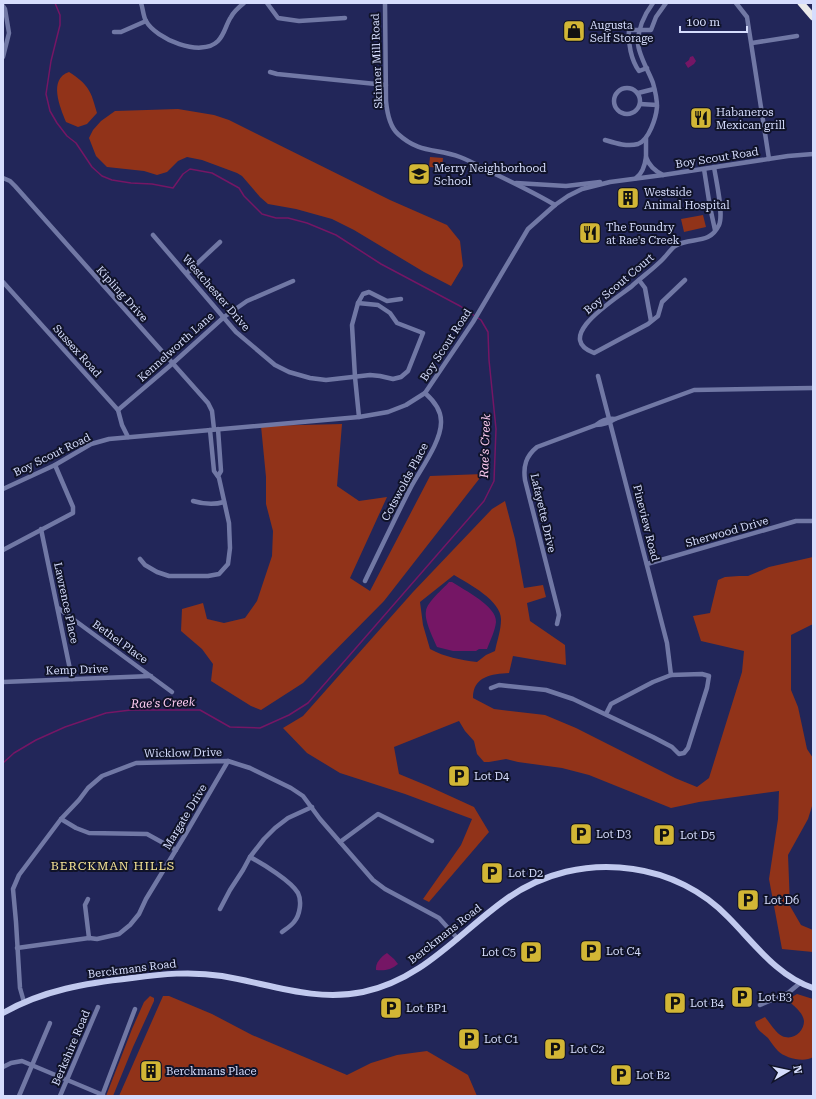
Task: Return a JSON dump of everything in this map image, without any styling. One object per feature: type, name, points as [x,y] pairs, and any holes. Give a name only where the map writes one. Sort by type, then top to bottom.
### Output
[{"type":"highway","points":[[801,3],[813,17]]},
{"type":"main road","name":"Berckmans Road","points":[[3,1013],[24,1002],[53,991],[77,985],[186,972],[223,976],[291,991],[318,995],[346,995],[378,988],[402,979],[430,961],[506,898],[526,887],[543,879],[565,872],[582,868],[605,867],[641,870],[665,877],[697,892],[724,913],[777,968],[790,978],[813,988]]},
{"type":"street","points":[[141,3],[146,21],[159,34],[182,45],[196,48],[208,47],[218,41],[231,17],[244,3]]},
{"type":"street","points":[[267,3],[278,18],[299,21],[345,18]]},
{"type":"street","name":"Skinner Mill Road","points":[[385,3],[387,112],[397,133],[417,148],[458,156],[515,183],[555,205]]},
{"type":"street","points":[[605,140],[620,144],[637,144],[646,138],[652,128],[656,104],[654,89],[638,44],[639,31],[643,19],[653,3]]},
{"type":"street","points":[[647,68],[639,71],[636,66],[629,40],[629,30],[651,30],[656,17],[666,3]]},
{"type":"street","points":[[736,3],[747,17],[769,159]]},
{"type":"street","points":[[3,6],[5,9],[9,33],[3,57]]},
{"type":"street","points":[[114,32],[121,32],[146,21]]},
{"type":"street","points":[[752,43],[797,36]]},
{"type":"street","points":[[270,72],[276,74],[386,85]]},
{"type":"street","points":[[629,87],[638,93],[641,99],[640,104],[636,111],[632,114],[626,114],[619,111],[614,105],[615,94],[621,89],[629,87]]},
{"type":"street","points":[[638,93],[654,89]]},
{"type":"street","points":[[640,104],[656,104]]},
{"type":"street","points":[[634,179],[643,170],[646,157],[646,138]]},
{"type":"street","name":"Boy Scout Road","points":[[3,489],[54,465],[91,444],[109,440],[359,416],[388,412],[406,406],[425,393],[472,322],[528,229],[555,205],[582,189],[610,182],[813,154]]},
{"type":"street","points":[[646,157],[648,163],[655,171],[663,175]]},
{"type":"street","points":[[714,167],[721,216],[719,225],[715,230]]},
{"type":"street","points":[[704,169],[715,230]]},
{"type":"street","name":"Kipling Drive","points":[[3,178],[10,181],[15,186],[208,403],[212,410],[221,471],[218,476]]},
{"type":"street","points":[[515,183],[566,186],[610,182]]},
{"type":"street","name":"Boy Scout Court","points":[[685,280],[662,302],[658,316],[651,321],[594,353],[582,344],[580,337],[583,328],[589,320],[610,301],[626,292],[662,260],[673,247],[680,243],[707,238],[712,235],[715,230]]},
{"type":"street","name":"Westchester Drive","points":[[153,236],[224,316],[236,332],[275,365],[304,377],[326,380],[380,376],[393,379],[401,377],[408,370],[424,333],[397,323],[390,313],[378,305],[358,303]]},
{"type":"street","points":[[187,274],[220,242]]},
{"type":"street","points":[[639,280],[645,288],[651,321]]},
{"type":"street","name":"Kennelworth Lane","points":[[118,410],[172,364],[224,316],[247,301],[293,281]]},
{"type":"street","name":"Sussex Road","points":[[3,282],[118,410],[122,425],[128,438]]},
{"type":"street","points":[[359,416],[352,325],[358,303],[363,294],[370,292],[387,301],[401,299]]},
{"type":"street","name":"Pineview Road","points":[[598,376],[667,643],[671,675]]},
{"type":"street","points":[[609,421],[694,390],[813,388]]},
{"type":"street","name":"Cotswolds Place","points":[[365,581],[410,488],[439,436],[440,416],[435,402],[425,393]]},
{"type":"street","name":"Lafayette Drive","points":[[557,624],[559,615],[525,480],[524,466],[529,454],[536,448],[596,425],[600,422],[609,421]]},
{"type":"street","name":"Kipling Drive","points":[[140,559],[145,565],[157,572],[169,576],[208,576],[219,574],[228,564],[230,548],[229,523],[218,476],[214,470],[214,429]]},
{"type":"street","points":[[3,550],[73,513],[73,507],[54,465]]},
{"type":"street","points":[[193,501],[203,504],[218,504],[224,502]]},
{"type":"street","name":"Sherwood Drive","points":[[647,564],[796,521],[813,521]]},
{"type":"street","name":"Lawrence Place","points":[[41,529],[72,680]]},
{"type":"street","name":"Bethel Place","points":[[58,608],[172,692]]},
{"type":"street","points":[[491,688],[499,685],[546,690],[573,699],[672,747],[679,754],[684,753],[688,748],[707,688],[709,676],[702,674],[671,675],[653,682],[611,704],[606,714]]},
{"type":"street","name":"Kemp Drive","points":[[3,682],[151,676]]},
{"type":"street","name":"Wicklow Drive","points":[[24,1002],[20,988],[13,889],[19,875],[62,818],[92,784],[102,776],[136,763],[228,761],[250,768],[291,788],[303,796],[373,880],[385,889],[439,918],[458,939]]},
{"type":"street","name":"Margate Drive","points":[[17,948],[90,938],[97,939],[119,934],[130,925],[139,914],[146,899],[228,761]]},
{"type":"street","points":[[220,909],[230,890],[244,870],[250,857],[264,839],[288,818],[312,807]]},
{"type":"street","points":[[340,842],[378,814],[432,840]]},
{"type":"street","points":[[62,818],[76,828],[89,833],[147,834],[176,850]]},
{"type":"street","points":[[250,857],[290,884],[298,893],[301,904],[299,913],[295,922],[282,932]]},
{"type":"street","points":[[88,899],[85,905],[90,938]]},
{"type":"street","points":[[760,1005],[788,993],[800,983]]},
{"type":"street","name":"Berkshire Road","points":[[60,1096],[98,1007]]},
{"type":"street","points":[[3,1067],[11,1063],[22,1061],[103,1095],[135,1009]]},
{"type":"street","points":[[19,1096],[50,1024]]},
{"type":"shaded area","points":[[693,56],[696,61],[688,68],[685,63],[690,57]]},
{"type":"shaded area","points":[[69,72],[81,81],[88,89],[97,113],[87,124],[78,127],[66,122],[57,94],[59,81]]},
{"type":"shaded area","points":[[178,109],[214,115],[229,120],[390,200],[447,225],[460,241],[463,266],[451,286],[424,272],[354,230],[332,219],[296,209],[268,204],[242,176],[202,160],[187,157],[178,161],[167,172],[157,175],[144,171],[107,167],[96,156],[89,138],[93,130],[101,121],[115,111]]},
{"type":"shaded area","points":[[430,157],[443,158],[442,168],[429,167]]},
{"type":"shaded area","points":[[703,215],[706,227],[684,232],[681,219]]},
{"type":"shaded area","points":[[342,424],[337,486],[359,501],[387,497],[350,578],[370,591],[430,476],[483,474],[384,601],[303,683],[261,710],[251,706],[211,681],[213,664],[202,649],[181,631],[182,609],[203,603],[207,619],[224,623],[245,618],[257,601],[272,556],[273,531],[266,504],[266,477],[261,426]]},
{"type":"shaded area","points":[[505,501],[515,539],[524,588],[543,585],[546,597],[527,603],[530,621],[565,645],[566,665],[513,656],[509,673],[496,674],[480,681],[476,685],[473,698],[494,709],[545,715],[576,728],[675,778],[697,787],[709,778],[742,672],[744,651],[701,641],[693,616],[710,613],[718,580],[725,577],[748,576],[769,567],[813,557],[813,624],[791,635],[791,690],[798,707],[807,749],[813,758],[813,803],[808,819],[788,855],[790,906],[801,925],[813,930],[813,952],[782,949],[769,879],[778,819],[779,791],[699,802],[671,808],[589,775],[562,768],[506,759],[484,762],[477,754],[474,741],[459,721],[394,747],[399,774],[474,807],[489,832],[429,902],[423,899],[461,845],[472,819],[405,794],[340,773],[307,753],[283,728],[303,716],[413,592],[492,509]],"holes":[[[454,575],[484,594],[491,600],[500,613],[500,628],[495,651],[486,655],[477,662],[453,658],[430,649],[423,625],[420,602]]]},
{"type":"shaded area","points":[[449,582],[452,582],[486,604],[495,616],[496,622],[494,632],[487,649],[479,649],[476,651],[453,651],[437,647],[431,634],[426,611],[432,600]]},
{"type":"shaded area","points":[[387,953],[398,964],[387,970],[376,970],[376,965],[379,960]]},
{"type":"shaded area","points":[[797,994],[813,999],[813,1057],[805,1060],[790,1058],[781,1054],[768,1038],[758,1029],[755,1022],[765,1017],[780,1035],[786,1037],[794,1036],[800,1032],[804,1025],[804,1021],[801,1013],[791,1003],[792,997]]},
{"type":"shaded area","points":[[150,996],[154,998],[154,1001],[113,1096],[106,1096],[132,1029],[144,1002]]},
{"type":"shaded area","points":[[163,996],[169,996],[212,1014],[252,1035],[347,1075],[371,1063],[397,1055],[427,1051],[468,1075],[477,1096],[119,1096]]},
{"type":"waterway","name":"Rae's Creek","points":[[3,763],[14,753],[36,740],[65,727],[106,713],[131,710],[200,710],[230,727],[260,728],[289,715],[308,703],[484,501],[494,481],[496,429],[489,360],[488,332],[481,320],[460,306],[381,264],[336,235],[307,223],[262,214],[244,196],[239,188],[212,173],[190,169],[183,174],[173,188],[152,184],[112,180],[102,176],[92,167],[76,143],[67,136],[50,111],[46,94],[51,61],[60,25],[60,15],[55,3]]},
{"type":"place","name":"Augusta Self Storage","points":[[574,31]]},
{"type":"place","name":"Habaneros Mexican grill","points":[[701,118]]},
{"type":"place","name":"Merry Neighborhood School","points":[[419,174]]},
{"type":"place","name":"Westside Animal Hospital","points":[[628,198]]},
{"type":"place","name":"The Foundry at Rae's Creek","points":[[590,233]]},
{"type":"place","name":"Lot D4","points":[[459,776]]},
{"type":"place","name":"Lot D3","points":[[581,834]]},
{"type":"place","name":"Lot D5","points":[[664,835]]},
{"type":"place","name":"Lot D2","points":[[492,873]]},
{"type":"place","name":"Lot D6","points":[[748,900]]},
{"type":"place","name":"Lot C4","points":[[591,951]]},
{"type":"place","name":"Lot C5","points":[[531,952]]},
{"type":"place","name":"Lot B3","points":[[742,997]]},
{"type":"place","name":"Lot B4","points":[[675,1003]]},
{"type":"place","name":"Lot BP1","points":[[391,1008]]},
{"type":"place","name":"Lot C1","points":[[469,1039]]},
{"type":"place","name":"Lot C2","points":[[555,1049]]},
{"type":"place","name":"Berckmans Place","points":[[151,1071]]},
{"type":"place","name":"Lot B2","points":[[621,1075]]},
{"type":"district","name":"BERCKMAN HILLS","points":[[113,866]]}]
